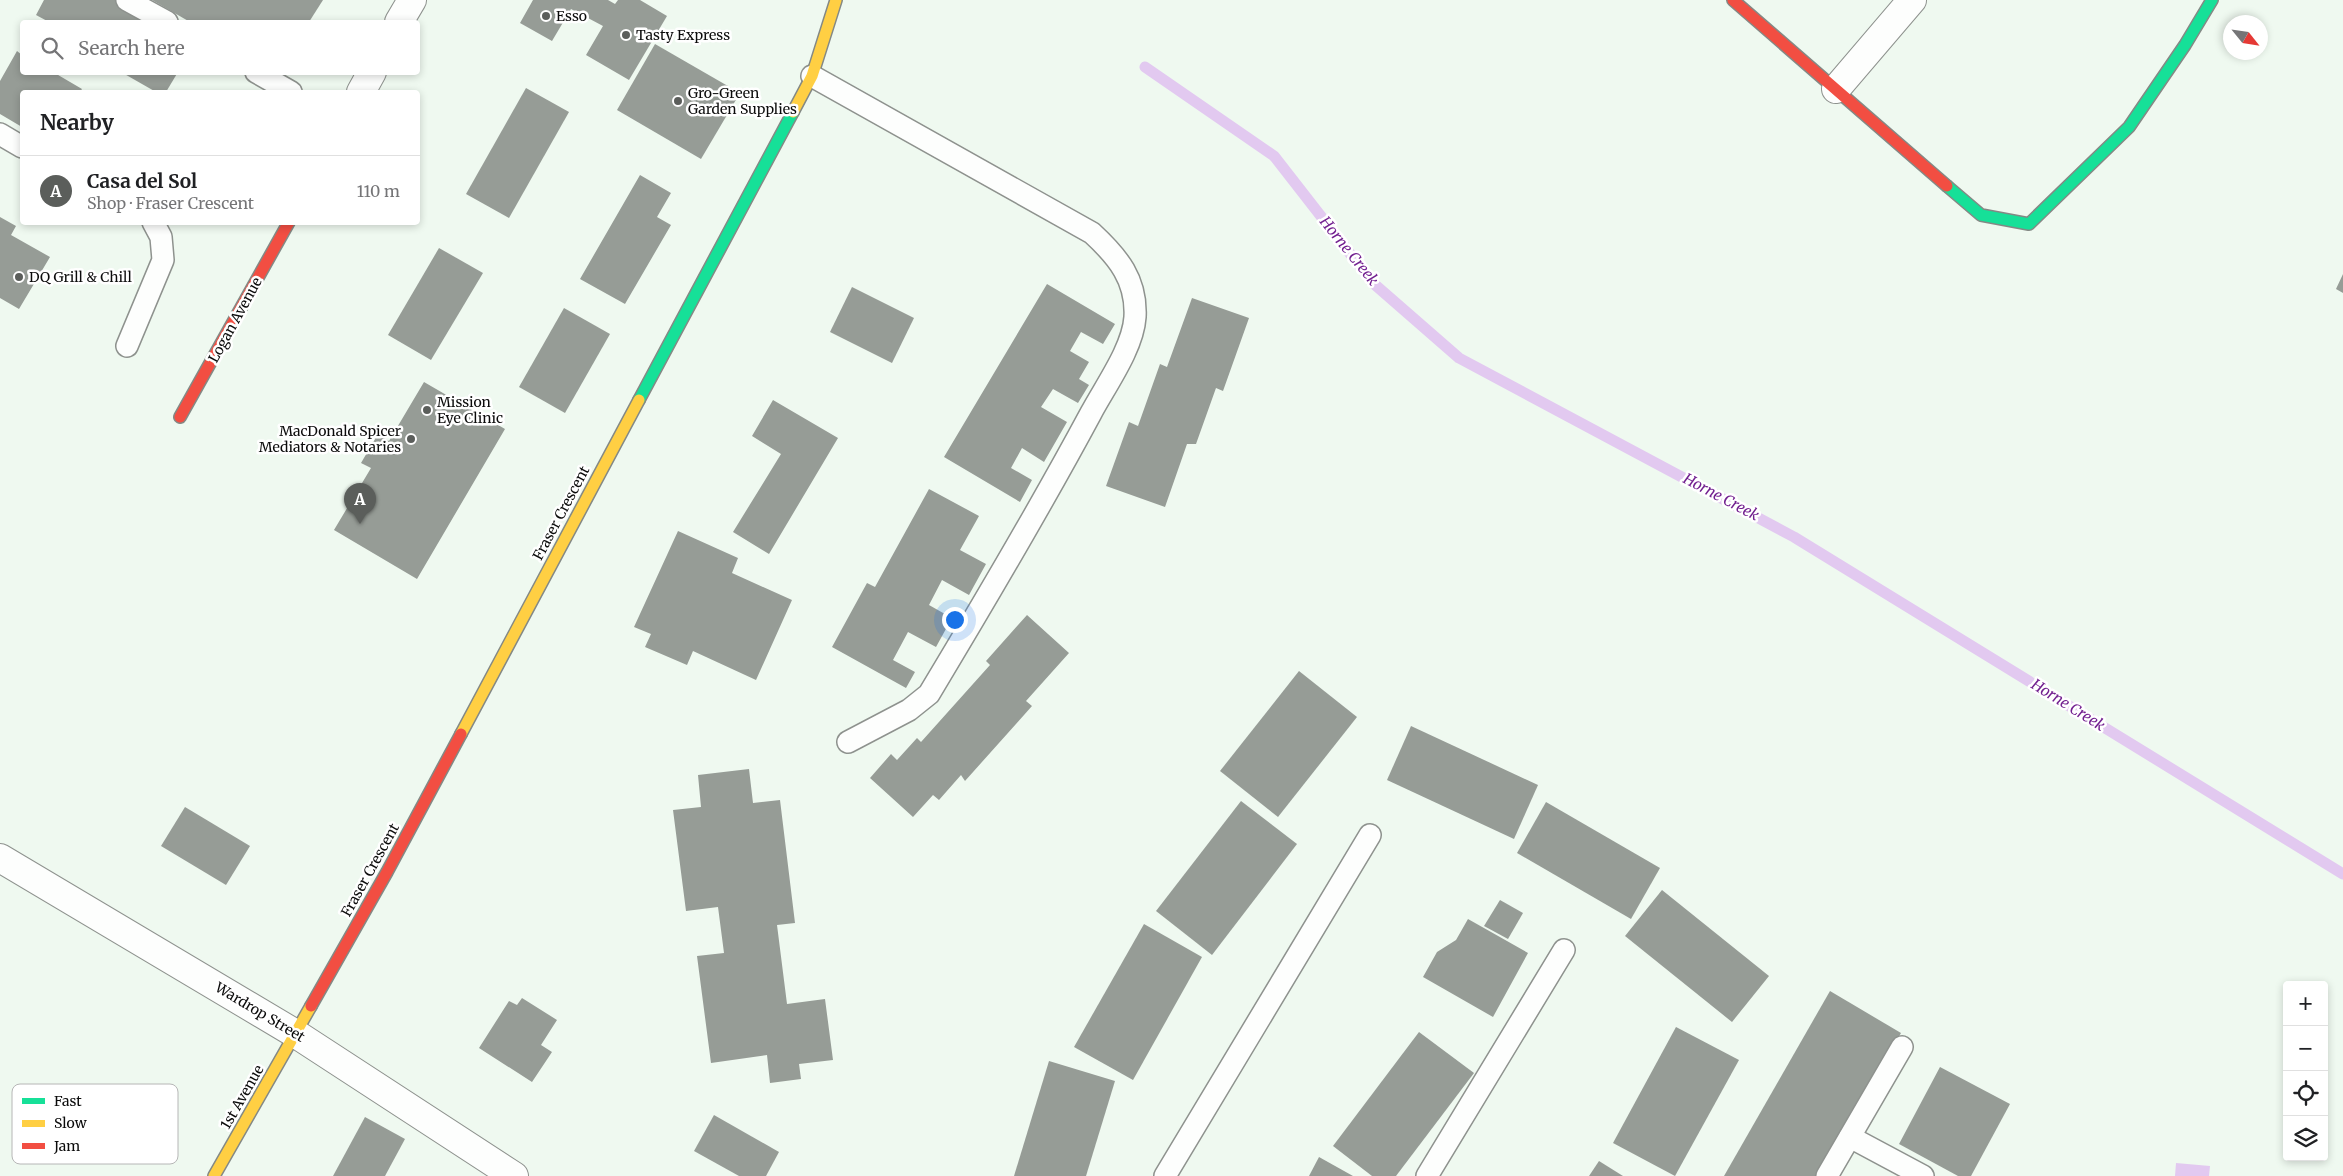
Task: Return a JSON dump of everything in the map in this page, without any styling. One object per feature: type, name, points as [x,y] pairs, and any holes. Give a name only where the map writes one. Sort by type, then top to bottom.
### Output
[{"type":"street","points":[[400,20],[412,0]]},
{"type":"street","name":"Fraser Crescent","points":[[296,1034],[387,872],[812,76],[836,0]]},
{"type":"street","points":[[1733,0],[1981,215],[2030,224],[2129,127],[2185,45],[2212,0]]},
{"type":"street","points":[[1836,89],[1912,0]]},
{"type":"street","points":[[362,90],[370,75]]},
{"type":"street","name":"Logan Avenue","points":[[180,417],[287,225]]},
{"type":"street","name":"Wardrop Street","points":[[0,858],[296,1034],[509,1175]]},
{"type":"street","name":"1st Avenue","points":[[214,1176],[296,1034]]},
{"type":"lane","points":[[127,0],[163,20]]},
{"type":"lane","points":[[261,75],[288,90]]},
{"type":"lane","points":[[812,76],[1092,233],[1114,253],[1132,284],[1135,318],[1128,344],[1060,470],[929,694],[909,710],[848,742]]},
{"type":"lane","points":[[0,134],[20,146]]},
{"type":"lane","points":[[127,346],[162,260],[161,237],[155,225]]},
{"type":"lane","points":[[1165,1176],[1370,835]]},
{"type":"lane","points":[[1427,1176],[1564,950]]},
{"type":"lane","points":[[1827,1176],[1902,1047]]},
{"type":"lane","points":[[1850,1137],[1923,1176]]},
{"type":"shaded area","points":[[2176,1163],[2210,1166],[2209,1176],[2175,1176]]},
{"type":"building","points":[[44,0],[120,0],[155,20],[45,20],[36,15]]},
{"type":"building","points":[[152,0],[323,0],[310,20],[187,20]]},
{"type":"building","name":"Tasty Express","points":[[533,0],[608,0],[615,4],[618,0],[640,0],[667,16],[629,80],[586,55],[603,26],[571,9],[552,41],[520,23]]},
{"type":"building","name":"Gro-Green Garden Supplies","points":[[655,44],[740,93],[701,159],[617,110]]},
{"type":"building","points":[[17,51],[20,53],[20,75],[58,75],[82,89],[20,90],[20,126],[0,114],[0,81]]},
{"type":"building","points":[[126,75],[176,75],[167,90],[152,90]]},
{"type":"building","points":[[526,88],[569,112],[509,218],[466,194]]},
{"type":"building","points":[[640,175],[671,193],[657,217],[671,225],[625,304],[580,279]]},
{"type":"building","name":"DQ Grill & Chill","points":[[0,217],[16,226],[11,235],[50,257],[19,309],[0,298]]},
{"type":"building","points":[[439,248],[483,273],[431,360],[388,335]]},
{"type":"building","points":[[2343,274],[2343,293],[2336,289]]},
{"type":"building","points":[[1047,284],[1115,324],[1103,344],[1081,332],[1070,351],[1089,362],[1079,379],[1089,385],[1078,403],[1053,389],[1041,407],[1067,422],[1044,462],[1022,448],[1011,468],[1032,480],[1020,502],[944,457]]},
{"type":"building","points":[[852,287],[914,318],[892,363],[830,332]]},
{"type":"building","points":[[1192,298],[1249,318],[1223,391],[1216,388],[1196,444],[1187,444],[1165,507],[1106,486],[1129,422],[1138,426],[1160,364],[1167,367]]},
{"type":"building","points":[[564,308],[610,334],[565,413],[519,387]]},
{"type":"building","points":[[424,382],[505,429],[417,579],[334,530],[371,468],[361,463],[378,434],[389,441]]},
{"type":"building","points":[[773,400],[838,438],[769,554],[733,532],[781,454],[752,436]]},
{"type":"building","points":[[929,489],[979,516],[960,550],[986,564],[969,595],[942,580],[929,605],[952,618],[936,647],[908,632],[893,660],[915,672],[906,688],[832,647],[867,583],[875,587]]},
{"type":"building","points":[[678,531],[738,558],[732,573],[792,600],[756,680],[693,651],[687,665],[645,647],[651,634],[634,627]]},
{"type":"building","points":[[1027,615],[1069,653],[1026,701],[1032,706],[965,781],[961,775],[939,800],[933,795],[913,817],[870,778],[891,754],[897,760],[917,738],[921,742],[990,665],[986,661]]},
{"type":"building","points":[[1299,671],[1357,717],[1278,817],[1220,771]]},
{"type":"building","points":[[1411,726],[1538,785],[1514,839],[1387,780]]},
{"type":"building","points":[[749,769],[753,803],[780,800],[795,923],[777,925],[787,1004],[825,999],[833,1060],[799,1064],[801,1079],[770,1083],[767,1055],[711,1063],[697,956],[724,953],[718,907],[686,911],[673,810],[701,807],[698,775]]},
{"type":"building","points":[[1241,801],[1297,844],[1212,955],[1156,911]]},
{"type":"building","points":[[1546,802],[1660,868],[1631,919],[1517,853]]},
{"type":"building","points":[[185,807],[250,846],[226,885],[161,846]]},
{"type":"building","points":[[1662,890],[1769,976],[1732,1022],[1625,936]]},
{"type":"building","points":[[1500,900],[1523,913],[1508,939],[1484,926]]},
{"type":"building","points":[[1468,919],[1528,953],[1493,1017],[1423,977],[1437,952],[1456,940]]},
{"type":"building","points":[[1144,924],[1202,957],[1133,1080],[1074,1047]]},
{"type":"building","points":[[1830,991],[1901,1033],[1819,1176],[1724,1176]]},
{"type":"building","points":[[522,998],[557,1020],[541,1045],[552,1052],[532,1082],[479,1048],[509,1001],[517,1005]]},
{"type":"building","points":[[1676,1027],[1739,1060],[1675,1176],[1613,1143]]},
{"type":"building","points":[[1419,1032],[1474,1073],[1396,1176],[1372,1176],[1333,1146]]},
{"type":"building","points":[[1049,1061],[1115,1081],[1086,1176],[1014,1176]]},
{"type":"building","points":[[1940,1067],[2010,1104],[1971,1176],[1958,1176],[1899,1144]]},
{"type":"building","points":[[714,1115],[779,1152],[766,1176],[739,1176],[694,1151]]},
{"type":"building","points":[[365,1117],[405,1139],[385,1176],[333,1176]]},
{"type":"building","points":[[1319,1157],[1353,1176],[1309,1176]]},
{"type":"building","points":[[1599,1161],[1623,1176],[1589,1176]]},
{"type":"waterway","name":"Horne Creek","points":[[1145,67],[1274,156],[1373,283],[1459,358],[1794,537],[2343,874]]},
{"type":"traffic: fast","points":[[1947,186],[1981,215],[2029,224],[2129,127],[2185,45],[2212,0]]},
{"type":"traffic: fast","points":[[639,400],[793,112]]},
{"type":"traffic: slow","points":[[793,112],[812,76],[836,0]]},
{"type":"traffic: slow","points":[[461,734],[639,400]]},
{"type":"traffic: slow","points":[[214,1176],[311,1006]]},
{"type":"traffic: jam","points":[[1733,0],[1947,186]]},
{"type":"traffic: jam","points":[[180,417],[287,225]]},
{"type":"traffic: jam","points":[[311,1006],[387,872],[461,734]]},
{"type":"place","name":"Esso","points":[[546,16]]},
{"type":"place","name":"Tasty Express","points":[[626,35]]},
{"type":"place","name":"Gro-Green Garden Supplies","points":[[678,101]]},
{"type":"place","name":"DQ Grill & Chill","points":[[19,277]]},
{"type":"place","name":"Mission Eye Clinic","points":[[427,410]]},
{"type":"place","name":"MacDonald Spicer Mediators & Notaries","points":[[411,439]]},
{"type":"place","name":"Casa del Sol","points":[[360,524]]}]
